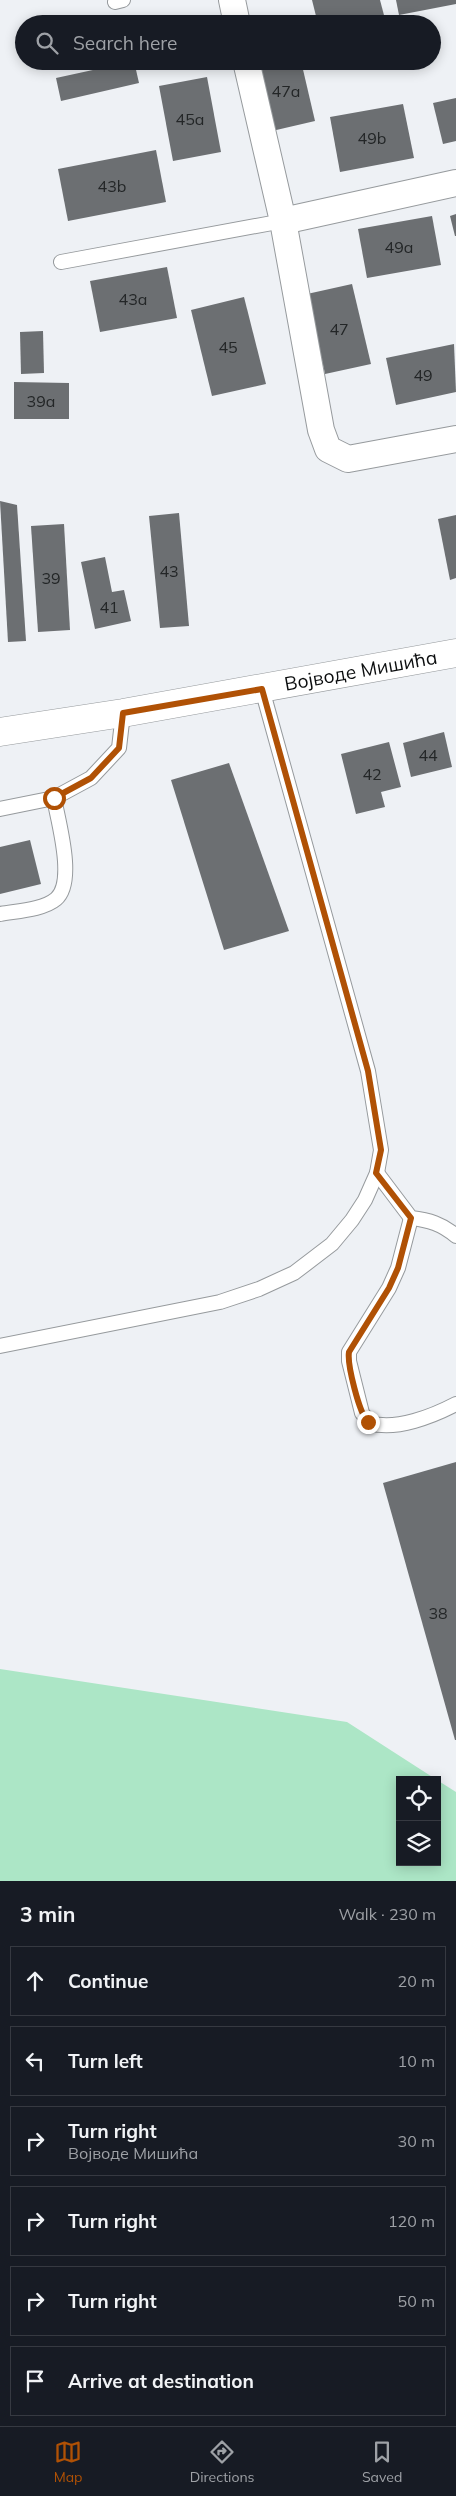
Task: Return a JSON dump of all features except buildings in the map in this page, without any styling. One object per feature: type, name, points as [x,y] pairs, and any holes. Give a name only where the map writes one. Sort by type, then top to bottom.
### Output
[{"type":"main road","name":"Војводе Мишића","points":[[0,732],[262,689],[456,653]]},
{"type":"street","points":[[232,0],[235,15]]},
{"type":"street","points":[[248,70],[283,221],[321,430],[328,449],[348,459],[456,439]]},
{"type":"street","points":[[283,221],[456,183]]},
{"type":"lane","points":[[61,262],[283,221]]},
{"type":"lane","points":[[0,1346],[220,1302],[260,1289],[294,1273],[332,1244],[361,1206],[376,1173],[381,1150],[368,1071],[262,689]]},
{"type":"lane","points":[[0,808],[54,798],[91,778],[119,748],[123,713]]},
{"type":"lane","points":[[0,914],[44,905],[56,899],[64,888],[66,874],[54,798]]},
{"type":"lane","points":[[376,1173],[411,1218],[429,1220],[445,1227],[456,1236]]},
{"type":"lane","points":[[411,1218],[398,1268],[389,1288],[352,1344],[349,1362],[362,1413],[370,1423],[392,1424],[408,1421],[456,1404]]},
{"type":"green space","points":[[0,1669],[347,1722],[431,1776],[396,1776],[396,1866],[441,1866],[441,1782],[456,1792],[456,1881],[0,1881]]},
{"type":"route","points":[[54,798],[91,778],[119,748],[123,713],[262,689],[368,1071],[381,1150],[376,1173],[411,1218],[398,1268],[389,1288],[352,1344],[349,1352],[349,1362],[362,1413],[368,1422]]}]
